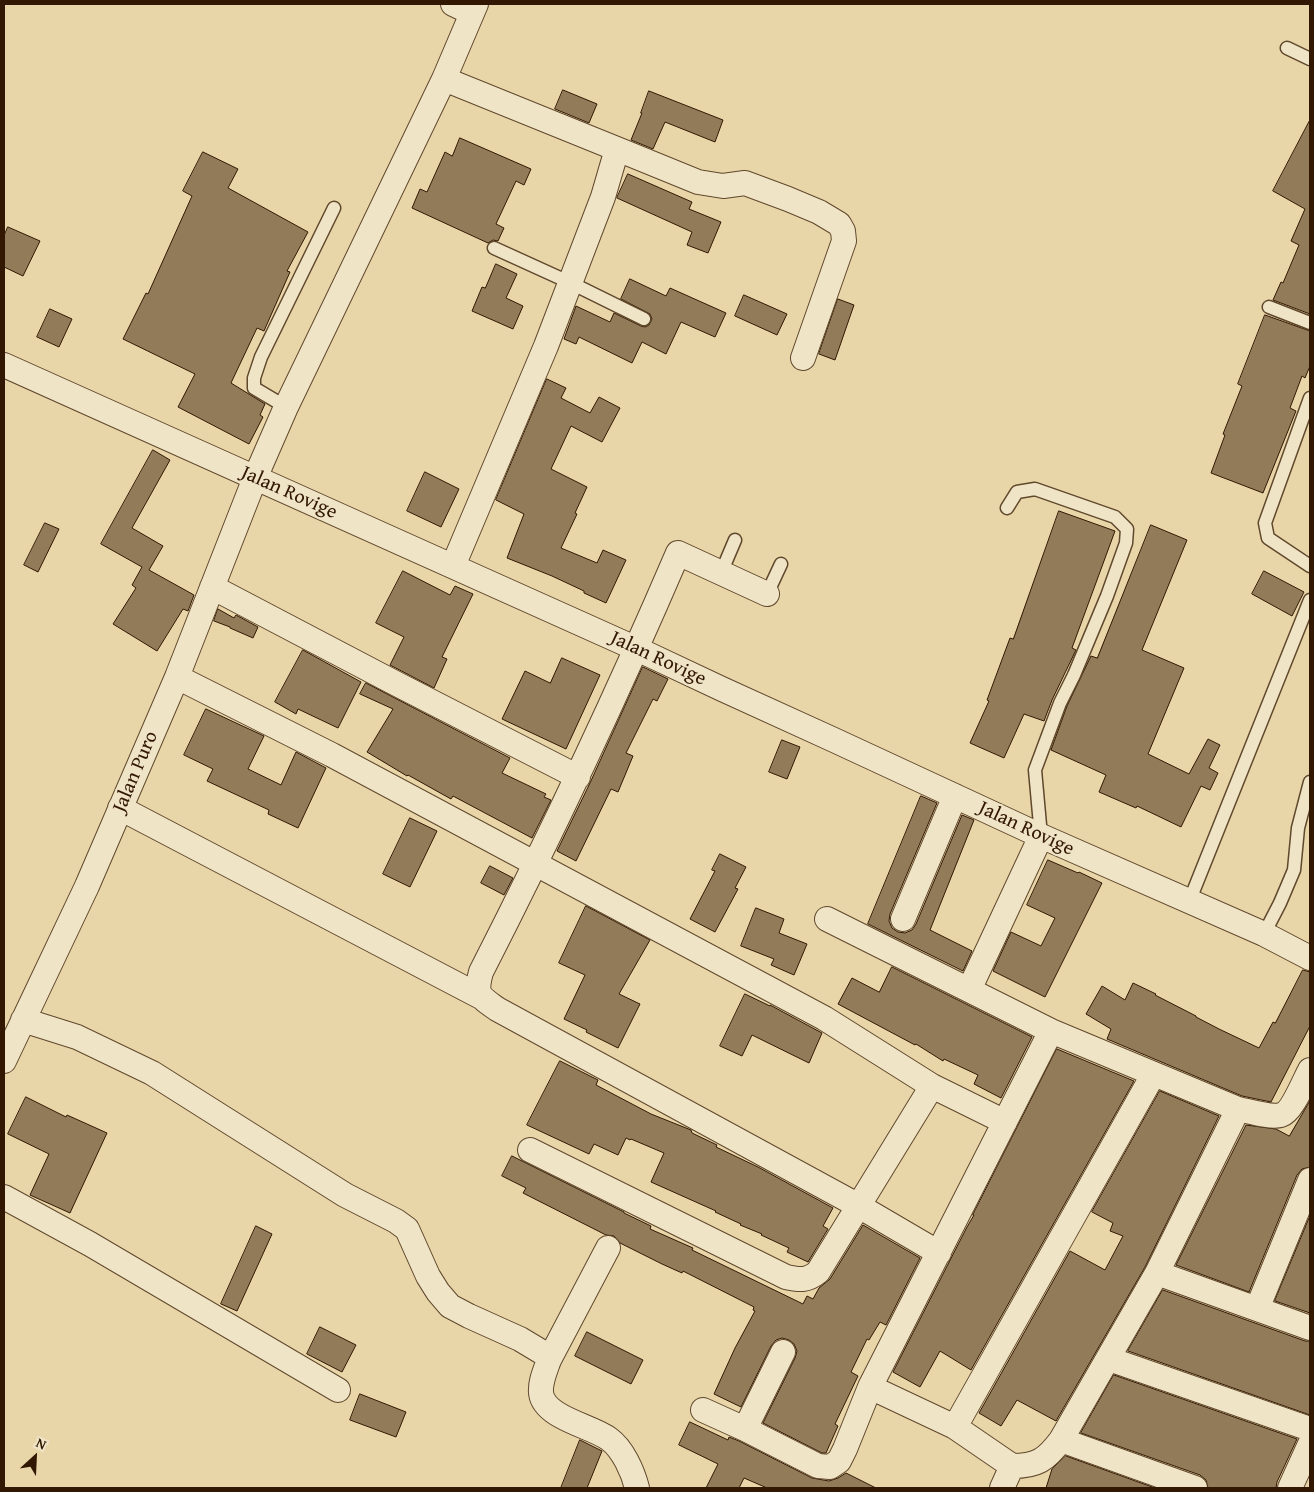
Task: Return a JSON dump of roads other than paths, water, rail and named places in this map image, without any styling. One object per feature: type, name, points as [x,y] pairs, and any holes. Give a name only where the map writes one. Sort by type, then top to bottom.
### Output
[{"type":"street","name":"Jalan Puro","points":[[4,1061],[87,886],[177,677],[255,478],[286,407],[444,79],[467,7]]},
{"type":"street","points":[[444,79],[698,182],[723,186],[745,183],[819,212],[839,224],[843,231],[844,241],[803,358]]},
{"type":"street","points":[[453,566],[546,346],[602,197],[617,149]]},
{"type":"street","name":"Jalan Rovige","points":[[4,365],[637,648],[1041,836],[1264,934],[1310,958]]},
{"type":"street","points":[[481,997],[477,986],[481,972],[578,777],[678,553],[767,594]]},
{"type":"street","points":[[212,587],[578,777]]},
{"type":"street","points":[[177,677],[332,755],[824,1018],[932,1086],[1005,1122]]},
{"type":"street","points":[[903,919],[955,796]]},
{"type":"street","points":[[120,808],[481,997],[497,1009],[857,1206],[939,1253]]},
{"type":"street","points":[[969,990],[1041,836]]},
{"type":"street","points":[[827,919],[1051,1031],[1238,1109],[1280,1116],[1288,1111],[1310,1070]]},
{"type":"street","points":[[23,1020],[77,1037],[152,1073],[345,1195],[407,1228],[428,1276],[450,1306],[520,1339],[545,1354],[549,1360]]},
{"type":"street","points":[[703,1410],[818,1466],[830,1468],[838,1461],[845,1449],[870,1387],[1051,1031]]},
{"type":"street","points":[[955,1427],[1153,1074]]},
{"type":"street","points":[[530,1150],[786,1278],[800,1281],[818,1272],[932,1086]]},
{"type":"street","points":[[870,1387],[955,1427],[1012,1466],[1040,1462],[1052,1453],[1109,1359],[1157,1273],[1238,1109]]},
{"type":"street","points":[[1257,1309],[1310,1180]]},
{"type":"street","points":[[4,1197],[90,1244],[338,1390]]},
{"type":"street","points":[[608,1248],[549,1360],[541,1383],[541,1395],[548,1407],[563,1418],[610,1439],[621,1452],[634,1474],[637,1488]]},
{"type":"street","points":[[1157,1273],[1310,1328]]},
{"type":"street","points":[[746,1430],[783,1352]]},
{"type":"street","points":[[1109,1359],[1310,1429]]},
{"type":"street","points":[[1061,1440],[1195,1488]]},
{"type":"street","points":[[1290,1488],[1310,1444]]},
{"type":"street","points":[[1002,1488],[1012,1466]]},
{"type":"lane","points":[[1287,48],[1310,59]]},
{"type":"lane","points":[[286,407],[254,388],[254,378],[261,357],[334,208]]},
{"type":"lane","points":[[494,248],[644,319]]},
{"type":"lane","points":[[1269,306],[1310,323]]},
{"type":"lane","points":[[1310,398],[1265,523],[1268,538],[1310,566]]},
{"type":"lane","points":[[1007,508],[1017,492],[1035,489],[1115,517],[1127,529],[1126,543],[1107,596],[1060,704],[1035,770],[1041,836]]},
{"type":"lane","points":[[721,573],[735,540]]},
{"type":"lane","points":[[767,594],[781,564]]},
{"type":"lane","points":[[1189,902],[1310,600]]},
{"type":"lane","points":[[1264,934],[1294,870],[1298,828],[1310,782]]}]
